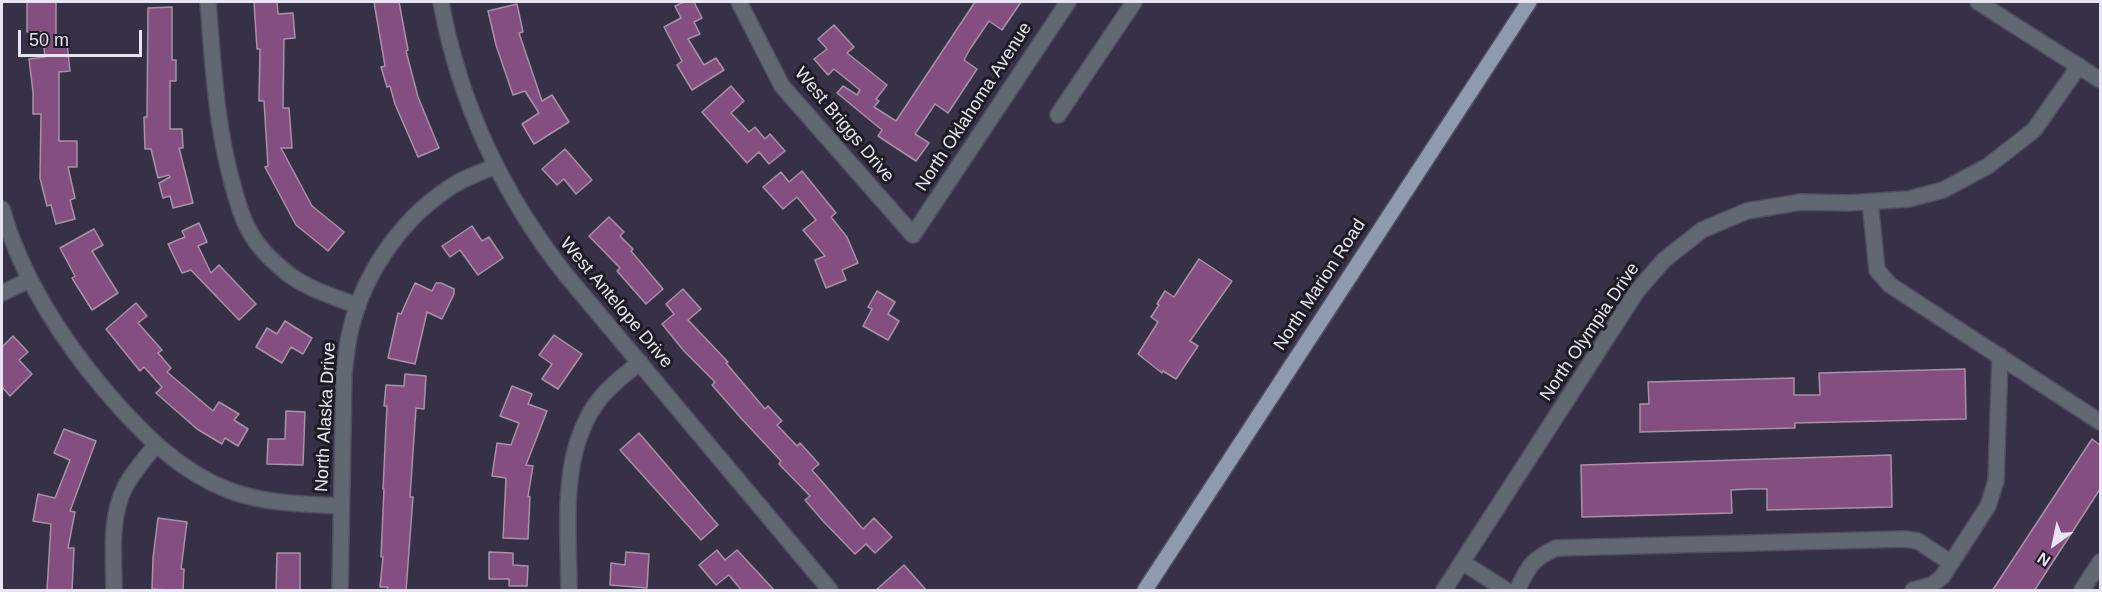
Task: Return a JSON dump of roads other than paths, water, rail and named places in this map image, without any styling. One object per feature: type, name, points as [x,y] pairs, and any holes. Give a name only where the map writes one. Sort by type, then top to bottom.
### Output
[{"type":"main road","name":"North Marion Road","points":[[1145,591],[1529,2]]},
{"type":"street","points":[[208,2],[221,134],[238,206],[253,237],[264,251],[291,276],[315,290],[358,306]]},
{"type":"street","name":"West Antelope Drive","points":[[441,2],[445,24],[468,102],[495,166],[548,253],[830,591]]},
{"type":"street","name":"West Briggs Drive","points":[[739,2],[782,86],[914,235]]},
{"type":"street","name":"North Oklahoma Avenue","points":[[914,235],[1068,2]]},
{"type":"street","points":[[1058,115],[1134,2]]},
{"type":"street","points":[[1978,2],[2100,80]]},
{"type":"street","name":"North Olympia Drive","points":[[1444,591],[1637,291],[1664,260],[1702,230],[1747,211],[1801,202],[1870,202],[1909,199],[1943,190],[1988,166],[2034,130],[2079,66]]},
{"type":"street","name":"North Alaska Drive","points":[[339,591],[344,374],[347,342],[358,306],[367,282],[386,250],[406,225],[438,196],[458,182],[495,166]]},
{"type":"street","points":[[1870,202],[1877,270],[1890,285],[2100,422]]},
{"type":"street","points":[[2,209],[11,239],[44,307],[70,346],[122,410],[156,445],[180,465],[228,490],[283,503],[341,506]]},
{"type":"street","points":[[2,293],[29,280]]},
{"type":"street","points":[[1913,591],[1932,585],[1942,577],[1988,506],[1996,481],[2000,356]]},
{"type":"street","points":[[569,591],[570,488],[576,444],[587,418],[601,397],[640,362]]},
{"type":"street","points":[[114,591],[113,540],[119,504],[125,487],[156,445]]},
{"type":"street","points":[[1517,591],[1526,572],[1538,557],[1556,548],[1905,539],[1918,541],[1952,563]]},
{"type":"street","points":[[1462,562],[1506,591]]},
{"type":"street","points":[[2082,591],[2100,562]]}]
